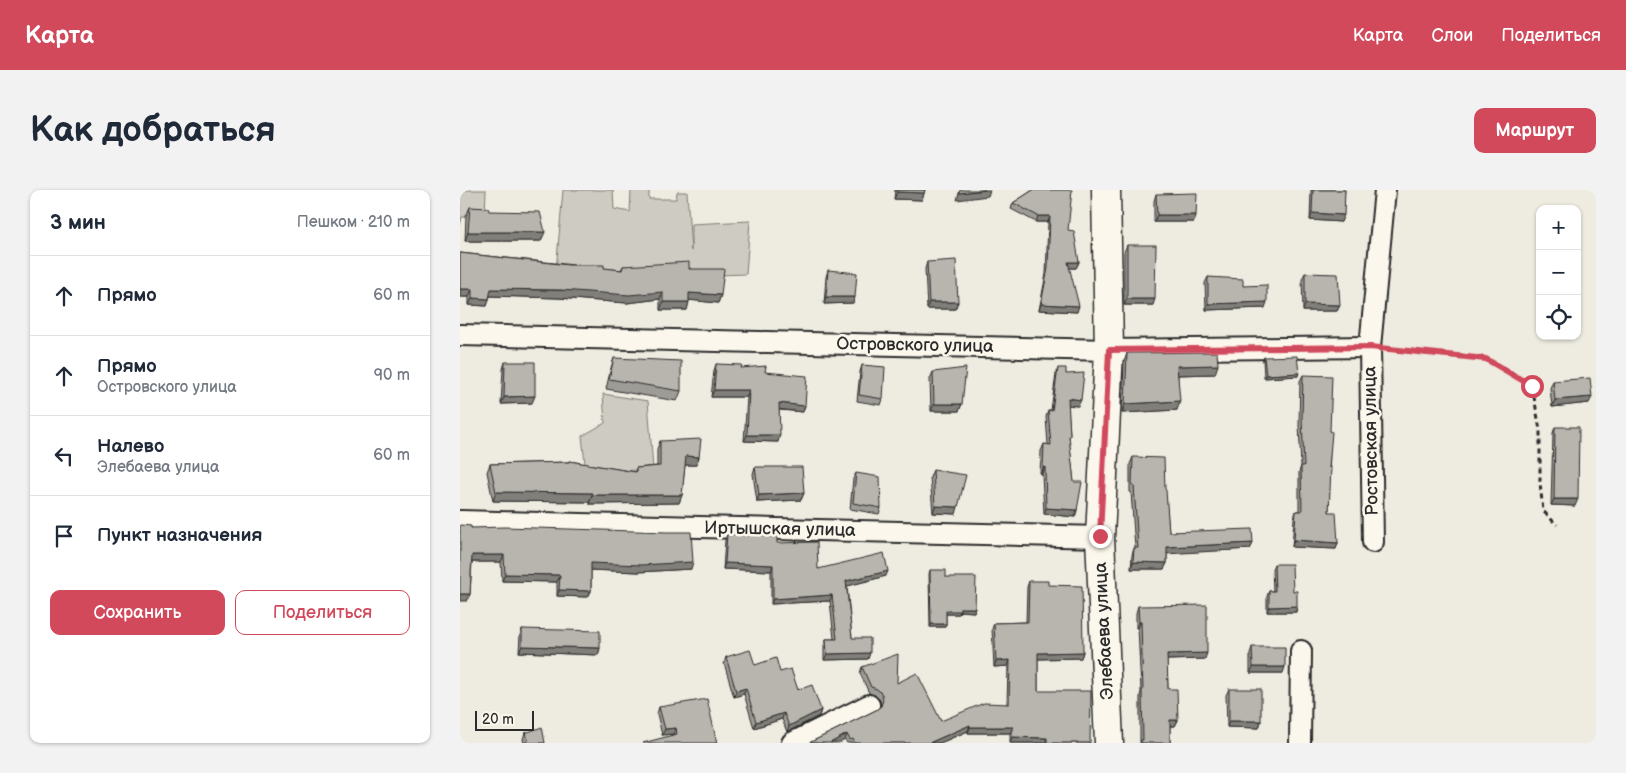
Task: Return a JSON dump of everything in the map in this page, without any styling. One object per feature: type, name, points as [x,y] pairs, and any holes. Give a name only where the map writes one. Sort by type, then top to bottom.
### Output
[{"type":"main road","name":"Элебаева улица","points":[[1106,190],[1109,350],[1100,536],[1109,743]]},
{"type":"street","name":"Ростовская улица","points":[[1373,542],[1370,347],[1385,190]]},
{"type":"street","name":"Островского улица","points":[[460,335],[1109,350],[1370,347]]},
{"type":"street","name":"Иртышская улица","points":[[460,521],[1100,536]]},
{"type":"street","points":[[1300,743],[1301,651]]},
{"type":"street","points":[[792,743],[869,705]]},
{"type":"path","points":[[1370,347],[1486,359],[1532,386],[1540,430],[1540,483],[1543,511],[1557,525]]},
{"type":"shaded area","points":[[460,190],[486,190],[485,217],[462,217],[460,225]]},
{"type":"shaded area","points":[[563,190],[613,190],[614,209],[630,212],[631,190],[649,190],[649,199],[676,199],[677,192],[687,192],[691,251],[691,224],[750,221],[746,274],[691,276],[691,268],[556,271]]},
{"type":"shaded area","points":[[603,394],[648,401],[653,469],[586,473],[582,436],[605,423]]},
{"type":"building","points":[[897,190],[925,190],[924,193],[897,192]]},
{"type":"building","points":[[960,190],[985,190],[959,193]]},
{"type":"building","points":[[1033,190],[1072,190],[1068,230],[1074,231],[1079,262],[1068,262],[1079,306],[1041,304],[1048,268],[1050,216],[1038,216],[1013,203]]},
{"type":"building","points":[[1313,190],[1345,190],[1344,215],[1312,213]]},
{"type":"building","points":[[1197,193],[1196,215],[1157,215],[1156,194]]},
{"type":"building","points":[[470,207],[488,208],[489,211],[540,212],[545,232],[468,232]]},
{"type":"building","points":[[1127,245],[1156,245],[1155,299],[1127,299]]},
{"type":"building","points":[[460,253],[569,265],[604,265],[604,268],[622,270],[623,266],[689,262],[689,269],[724,269],[721,295],[689,293],[689,302],[663,302],[663,292],[629,295],[561,290],[491,289],[489,299],[472,298],[472,289],[460,289]]},
{"type":"building","points":[[956,260],[958,302],[929,302],[927,262]]},
{"type":"building","points":[[828,270],[857,273],[855,297],[826,297]]},
{"type":"building","points":[[1305,273],[1338,274],[1340,305],[1305,304]]},
{"type":"building","points":[[1208,277],[1243,279],[1243,286],[1267,285],[1267,302],[1208,304]]},
{"type":"building","points":[[1217,352],[1218,365],[1177,366],[1180,401],[1125,404],[1127,353]]},
{"type":"building","points":[[1297,356],[1299,373],[1266,375],[1264,357]]},
{"type":"building","points":[[614,358],[681,361],[681,391],[609,379]]},
{"type":"building","points":[[505,362],[535,362],[535,396],[504,397]]},
{"type":"building","points":[[716,364],[742,365],[741,368],[766,366],[765,372],[807,376],[805,406],[779,403],[780,435],[747,435],[749,390],[714,390]]},
{"type":"building","points":[[862,365],[885,367],[883,399],[859,395]]},
{"type":"building","points":[[966,368],[962,404],[934,404],[933,372]]},
{"type":"building","points":[[1058,368],[1066,368],[1066,374],[1084,373],[1081,400],[1068,398],[1069,436],[1074,482],[1082,482],[1077,510],[1046,508],[1045,467],[1043,468],[1044,444],[1051,445],[1048,410],[1052,411]]},
{"type":"building","points":[[1303,375],[1332,376],[1329,512],[1336,512],[1338,543],[1294,540],[1296,511],[1302,511],[1301,466],[1304,466]]},
{"type":"building","points":[[1590,378],[1592,397],[1555,400],[1553,381]]},
{"type":"building","points":[[1555,427],[1579,427],[1578,499],[1554,499]]},
{"type":"building","points":[[701,439],[699,457],[686,456],[682,495],[496,492],[490,464],[569,461],[636,472],[636,468],[660,466],[660,441]]},
{"type":"building","points":[[1133,457],[1164,458],[1169,532],[1252,529],[1253,543],[1167,547],[1167,563],[1133,562],[1134,548],[1138,548],[1134,485],[1132,485]]},
{"type":"building","points":[[755,467],[802,467],[804,493],[759,495]]},
{"type":"building","points":[[933,470],[966,475],[958,507],[935,506]]},
{"type":"building","points":[[856,473],[880,477],[881,508],[853,503]]},
{"type":"building","points":[[460,525],[471,526],[471,528],[504,527],[691,532],[693,562],[641,565],[591,563],[591,591],[559,590],[560,575],[505,574],[504,555],[472,555],[470,594],[460,594]]},
{"type":"building","points":[[727,534],[777,536],[777,543],[817,542],[818,569],[884,553],[888,571],[846,581],[852,638],[870,638],[870,653],[827,654],[826,639],[837,639],[832,595],[773,599],[773,565],[725,563]]},
{"type":"building","points":[[1274,564],[1292,564],[1293,591],[1297,591],[1297,606],[1269,607],[1269,591],[1275,591]]},
{"type":"building","points":[[930,570],[946,570],[946,577],[976,577],[975,608],[960,608],[960,611],[946,611],[946,624],[931,624]]},
{"type":"building","points":[[1029,581],[1048,581],[1048,585],[1082,586],[1083,652],[1038,653],[1038,691],[1091,691],[1090,743],[1047,743],[1047,738],[1012,737],[1013,727],[970,727],[970,725],[929,743],[855,743],[853,739],[850,740],[847,734],[830,743],[809,743],[881,706],[882,694],[877,689],[871,687],[862,667],[898,654],[897,683],[917,673],[941,721],[984,703],[1009,704],[1010,660],[996,661],[994,623],[1028,622]]},
{"type":"building","points":[[1207,605],[1207,653],[1167,654],[1168,689],[1177,689],[1178,720],[1170,720],[1170,743],[1141,743],[1141,740],[1143,740],[1143,690],[1141,622],[1139,622],[1138,606]]},
{"type":"building","points":[[522,629],[600,631],[600,648],[522,646]]},
{"type":"building","points":[[1252,647],[1285,647],[1285,667],[1253,667]]},
{"type":"building","points":[[750,650],[755,665],[776,658],[780,672],[791,669],[798,690],[812,685],[821,710],[789,726],[784,713],[756,722],[746,688],[736,691],[726,657]]},
{"type":"building","points":[[1229,689],[1261,689],[1261,721],[1229,721]]},
{"type":"building","points":[[707,699],[717,743],[643,743],[677,734],[676,728],[665,729],[659,707]]},
{"type":"building","points":[[542,727],[545,743],[524,743],[528,741],[525,733]]},
{"type":"route","points":[[1100,536],[1109,350],[1370,347],[1486,359],[1532,386]]}]
